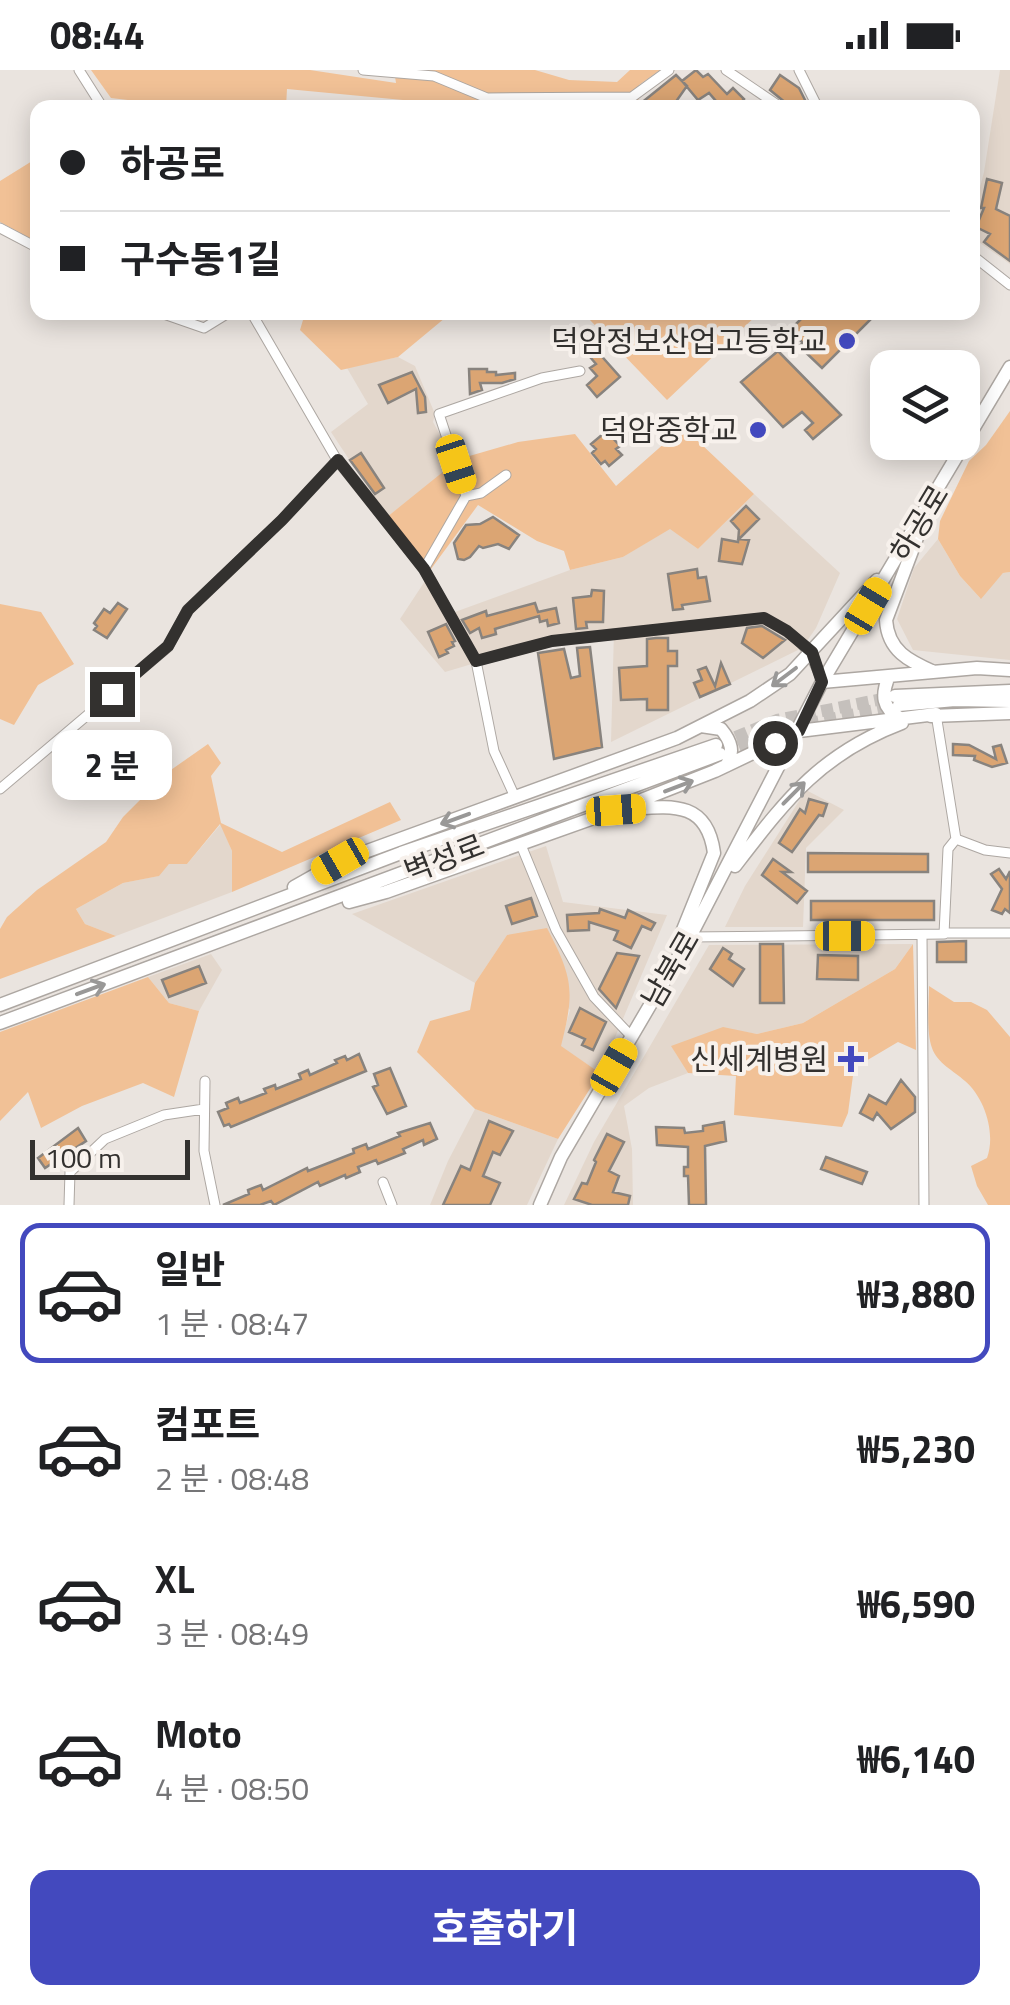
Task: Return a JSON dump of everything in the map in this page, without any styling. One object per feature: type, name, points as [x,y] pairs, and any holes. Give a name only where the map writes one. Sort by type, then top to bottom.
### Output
[{"type":"main road","name":"하공로","points":[[799,731],[822,682],[1010,367]]},
{"type":"main road","points":[[928,509],[886,620],[893,646],[912,662],[934,672]]},
{"type":"main road","points":[[260,907],[340,861],[677,738],[750,700],[790,674],[899,556]]},
{"type":"main road","points":[[822,682],[977,668],[1010,670]]},
{"type":"main road","points":[[889,676],[883,698],[890,712],[898,707],[956,700],[1010,701]]},
{"type":"main road","points":[[288,917],[386,892],[616,810],[720,755],[898,707],[1010,690]]},
{"type":"main road","points":[[898,707],[936,714],[1010,713]]},
{"type":"main road","points":[[712,896],[792,793],[838,753],[873,734],[936,714]]},
{"type":"main road","points":[[698,726],[720,728],[731,740],[731,758],[720,755]]},
{"type":"main road","name":"남북로","points":[[540,1205],[561,1157],[690,936],[799,731]]},
{"type":"main road","name":"벽성로","points":[[0,1004],[419,846],[720,755]]},
{"type":"main road","name":"벽성로","points":[[0,1023],[720,755]]},
{"type":"main road","points":[[616,810],[676,807],[692,812],[704,822],[712,837],[714,853],[664,975]]},
{"type":"street","points":[[79,70],[98,100]]},
{"type":"street","points":[[364,70],[434,76],[487,98],[632,97],[669,70]]},
{"type":"street","points":[[726,70],[770,100]]},
{"type":"street","points":[[800,70],[814,100]]},
{"type":"street","points":[[0,228],[30,244]]},
{"type":"street","points":[[980,261],[1010,285]]},
{"type":"street","points":[[181,320],[204,328],[217,320]]},
{"type":"street","points":[[257,320],[338,460],[424,569],[476,661],[494,752],[515,797]]},
{"type":"street","points":[[466,496],[439,414],[542,378],[580,371]]},
{"type":"street","points":[[0,789],[168,646],[188,610],[338,460]]},
{"type":"street","points":[[424,569],[466,496],[506,475]]},
{"type":"street","points":[[476,661],[552,641],[764,618],[812,652],[822,682]]},
{"type":"street","points":[[936,714],[956,839]]},
{"type":"street","points":[[956,839],[985,850],[1010,853]]},
{"type":"street","points":[[944,933],[948,848],[956,839]]},
{"type":"street","name":"벽성로","points":[[523,843],[556,930],[594,997],[632,1036]]},
{"type":"street","points":[[690,936],[1010,933]]},
{"type":"street","points":[[922,935],[924,1205]]},
{"type":"street","points":[[205,1080],[204,1151],[215,1205]]},
{"type":"street","points":[[69,1205],[70,1172],[105,1139],[164,1115],[204,1109]]},
{"type":"street","points":[[383,1182],[392,1205]]},
{"type":"shaded area","points":[[91,70],[310,70],[396,83],[394,70],[535,70],[569,80],[617,82],[630,70],[660,70],[639,85],[638,100],[403,100],[287,89],[286,100],[111,98]]},
{"type":"shaded area","points":[[1000,70],[1010,70],[1010,264],[980,243],[980,187]]},
{"type":"shaded area","points":[[30,162],[30,238],[0,222],[0,181]]},
{"type":"shaded area","points":[[303,320],[443,320],[398,357],[341,370],[300,330]]},
{"type":"shaded area","points":[[590,320],[752,320],[667,400]]},
{"type":"shaded area","points":[[398,357],[415,366],[435,414],[433,422],[456,464],[387,517],[331,432],[368,404],[347,368]]},
{"type":"shaded area","points":[[1010,411],[1010,572],[1003,573],[981,599],[960,576],[938,539],[940,521],[969,461],[980,460],[980,451]]},
{"type":"shaded area","points":[[683,427],[754,494],[698,549],[670,529],[623,557],[570,570],[564,551],[537,541],[478,505],[431,569],[387,517],[459,459],[518,442],[575,434],[616,486]]},
{"type":"shaded area","points":[[754,494],[840,573],[816,628],[802,648],[611,742],[614,631],[573,634],[445,672],[400,619],[425,581],[455,612],[570,570],[623,557],[670,528],[698,549]]},
{"type":"shaded area","points":[[938,539],[960,576],[980,598],[1003,573],[1010,572],[1010,660],[913,650],[897,619],[914,568]]},
{"type":"shaded area","points":[[0,604],[41,612],[74,664],[38,685],[14,725],[0,719]]},
{"type":"shaded area","points":[[208,744],[221,763],[211,776],[221,823],[282,852],[390,802],[401,820],[232,892],[232,851],[220,824],[187,864],[169,864],[159,876],[123,883],[76,909],[85,924],[116,936],[0,979],[0,929],[7,917],[37,890],[106,842],[123,817],[168,772]]},
{"type":"shaded area","points":[[806,790],[844,810],[806,848],[803,927],[725,927],[745,886]]},
{"type":"shaded area","points":[[221,824],[232,851],[232,892],[116,936],[85,924],[76,909],[123,883],[158,876],[169,864],[187,864]]},
{"type":"shaded area","points":[[546,846],[563,902],[667,915],[600,1073],[560,1046],[570,1010],[507,935],[475,983],[352,914]]},
{"type":"shaded area","points":[[547,928],[569,985],[561,1046],[600,1073],[558,1139],[475,1109],[417,1052],[430,1021],[470,1010],[475,983],[507,935]]},
{"type":"shaded area","points":[[913,944],[895,969],[803,1023],[757,1034],[723,1028],[672,1047],[688,1073],[649,1088],[624,1106],[632,1149],[633,1205],[564,1205],[594,1142],[709,945]]},
{"type":"shaded area","points":[[913,944],[916,1050],[898,1042],[854,1068],[848,1113],[842,1127],[734,1115],[736,1076],[688,1073],[671,1046],[723,1027],[757,1034],[803,1023],[895,969]]},
{"type":"shaded area","points":[[211,954],[222,970],[199,1011],[169,1003],[148,977]]},
{"type":"shaded area","points":[[148,977],[169,1003],[199,1011],[174,1097],[143,1083],[82,1106],[41,1128],[28,1092],[0,1121],[0,1032]]},
{"type":"shaded area","points":[[929,986],[954,1002],[971,1002],[987,1010],[1010,1037],[1010,1205],[988,1205],[977,1186],[971,1166],[987,1158],[987,1117],[972,1088],[934,1053],[928,1026]]},
{"type":"shaded area","points":[[475,1109],[558,1139],[527,1205],[430,1205]]},
{"type":"building","points":[[696,70],[703,77],[708,74],[727,94],[733,88],[744,99],[715,100],[709,93],[698,100],[682,81]]},
{"type":"building","points":[[676,75],[687,86],[677,100],[645,100]]},
{"type":"building","points":[[780,75],[799,88],[805,100],[782,100],[770,90]]},
{"type":"building","points":[[987,179],[1002,183],[996,209],[1010,216],[1010,261],[984,242],[990,234],[980,229]]},
{"type":"building","points":[[800,320],[870,320],[822,368],[799,346],[803,343],[793,333]]},
{"type":"building","points":[[597,351],[620,377],[597,397],[587,385],[597,376],[590,368],[596,364],[590,357]]},
{"type":"building","points":[[778,351],[841,415],[813,439],[805,430],[813,423],[802,412],[783,427],[741,382]]},
{"type":"building","points":[[469,369],[487,369],[496,375],[515,373],[515,379],[480,383],[482,390],[470,394]]},
{"type":"building","points":[[412,372],[425,397],[426,412],[418,413],[416,389],[388,403],[379,385]]},
{"type":"building","points":[[603,434],[607,438],[610,435],[620,446],[616,449],[622,455],[609,466],[605,461],[601,464],[592,453],[596,449],[591,444]]},
{"type":"building","points":[[361,453],[384,488],[375,494],[350,460]]},
{"type":"building","points":[[746,506],[759,519],[739,539],[749,540],[742,564],[719,561],[722,539],[738,542],[739,530],[731,521]]},
{"type":"building","points":[[493,517],[519,535],[509,549],[498,544],[479,546],[470,557],[458,559],[454,543],[466,525],[480,524]]},
{"type":"building","points":[[697,569],[698,578],[706,577],[710,601],[673,610],[668,574]]},
{"type":"building","points":[[592,590],[604,591],[603,622],[586,622],[587,628],[576,629],[573,598],[591,596]]},
{"type":"building","points":[[118,603],[127,609],[107,638],[94,630],[94,623],[104,609],[110,613]]},
{"type":"building","points":[[535,603],[538,612],[556,608],[559,623],[548,626],[547,620],[540,622],[539,616],[495,629],[496,634],[482,638],[479,628],[470,633],[462,620],[486,611],[487,616]]},
{"type":"building","points":[[446,624],[454,646],[439,657],[428,632]]},
{"type":"building","points":[[762,626],[785,640],[763,658],[742,643],[747,628]]},
{"type":"building","points":[[668,638],[668,651],[677,651],[677,666],[668,666],[668,710],[647,710],[647,699],[621,700],[619,668],[647,666],[647,639]]},
{"type":"building","points":[[590,647],[602,747],[554,759],[538,653],[564,649],[571,678],[580,676],[577,648]]},
{"type":"building","points":[[721,663],[730,684],[700,697],[694,683],[702,680],[698,670],[706,667],[715,686]]},
{"type":"building","points":[[953,744],[969,745],[996,759],[993,747],[1001,745],[1007,763],[992,767],[974,760],[975,756],[953,755]]},
{"type":"building","points":[[809,799],[827,804],[823,816],[819,815],[792,852],[779,843],[800,809],[805,813]]},
{"type":"building","points":[[808,853],[928,854],[928,872],[808,872]]},
{"type":"building","points":[[773,859],[791,872],[782,872],[807,891],[797,903],[762,875]]},
{"type":"building","points":[[999,869],[1006,879],[1010,871],[1010,913],[1005,909],[1002,914],[992,910],[1002,889],[991,874]]},
{"type":"building","points":[[531,898],[537,916],[512,924],[506,906]]},
{"type":"building","points":[[811,901],[934,901],[934,920],[811,920]]},
{"type":"building","points":[[600,909],[625,918],[628,910],[655,923],[651,930],[642,926],[631,948],[614,940],[618,931],[589,922],[589,930],[568,931],[567,915],[599,913]]},
{"type":"building","points":[[966,941],[966,962],[937,962],[937,942]]},
{"type":"building","points":[[760,944],[783,944],[784,1003],[760,1003]]},
{"type":"building","points":[[723,948],[732,954],[729,959],[744,969],[733,986],[710,969]]},
{"type":"building","points":[[617,953],[639,956],[616,1008],[599,989]]},
{"type":"building","points":[[818,955],[858,956],[858,980],[817,979]]},
{"type":"building","points":[[199,966],[206,983],[169,997],[162,980]]},
{"type":"building","points":[[580,1008],[606,1022],[593,1050],[582,1045],[585,1039],[569,1032]]},
{"type":"building","points":[[359,1054],[366,1071],[231,1127],[224,1126],[218,1112],[228,1108],[226,1103],[238,1098],[240,1103],[266,1093],[264,1089],[275,1085],[276,1089],[301,1079],[299,1074],[308,1070],[310,1075],[337,1063],[335,1060]]},
{"type":"building","points":[[390,1068],[406,1106],[387,1114],[373,1087],[378,1085],[374,1074]]},
{"type":"building","points":[[901,1080],[915,1097],[915,1112],[891,1129],[877,1113],[873,1120],[860,1113],[869,1095],[886,1104]]},
{"type":"building","points":[[489,1121],[513,1131],[500,1155],[493,1152],[483,1176],[500,1183],[490,1205],[443,1205],[461,1166],[470,1170]]},
{"type":"building","points":[[724,1122],[726,1141],[705,1146],[706,1205],[689,1205],[688,1176],[684,1176],[688,1147],[657,1145],[656,1127],[684,1128],[685,1133]]},
{"type":"building","points":[[430,1123],[437,1139],[424,1145],[423,1140],[378,1164],[376,1160],[358,1167],[360,1172],[346,1178],[345,1175],[320,1186],[318,1182],[274,1205],[271,1201],[260,1205],[223,1205],[249,1194],[248,1190],[261,1185],[263,1190],[307,1168],[308,1171],[354,1153],[353,1149],[366,1144],[368,1149],[400,1136],[398,1133]]},
{"type":"building","points":[[78,1128],[86,1141],[45,1168],[38,1158]]},
{"type":"building","points":[[607,1134],[624,1142],[609,1171],[619,1176],[613,1192],[630,1196],[628,1205],[592,1205],[574,1199],[582,1183],[587,1184]]},
{"type":"building","points":[[826,1157],[867,1172],[862,1184],[821,1169]]},
{"type":"tunnel","points":[[719,744],[777,720],[892,697]]},
{"type":"tunnel","points":[[722,753],[781,729],[895,706]]},
{"type":"place","name":"덕암정보산업고등학교","points":[[847,341]]},
{"type":"place","name":"덕암중학교","points":[[758,430]]},
{"type":"place","name":"신세계병원","points":[[851,1059]]},
{"type":"route","points":[[112,694],[168,646],[188,610],[338,460],[424,569],[476,661],[552,641],[673,630],[727,620],[764,618],[787,631],[812,652],[822,682],[799,731],[775,743]]}]
